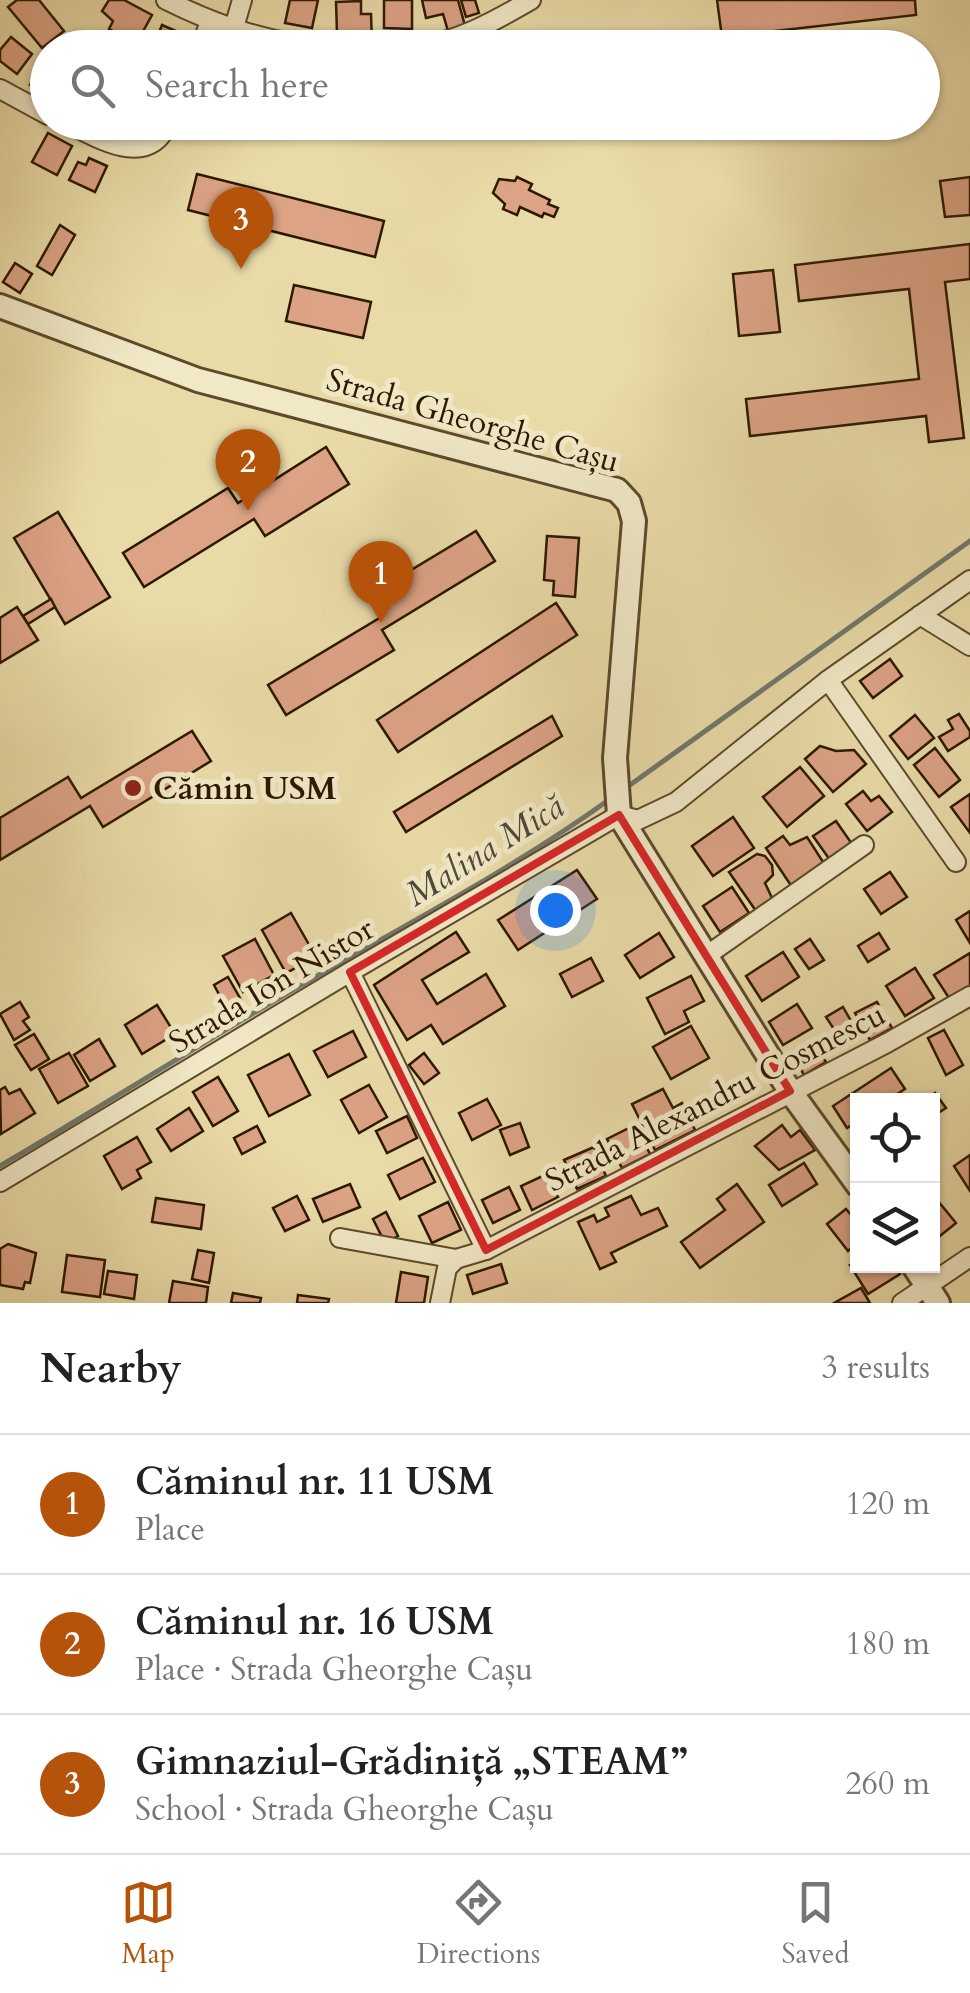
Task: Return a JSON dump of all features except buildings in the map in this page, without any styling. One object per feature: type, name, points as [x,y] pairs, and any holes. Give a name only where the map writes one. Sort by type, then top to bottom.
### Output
[{"type":"street","points":[[166,0],[230,30]]},
{"type":"street","points":[[233,30],[242,0]]},
{"type":"street","points":[[474,30],[531,0]]},
{"type":"street","points":[[207,30],[210,22]]},
{"type":"street","points":[[0,89],[30,105]]},
{"type":"street","points":[[107,140],[131,150],[145,149],[158,140]]},
{"type":"street","name":"Strada Gheorghe Cașu","points":[[0,306],[198,380],[617,490],[629,503],[634,522],[615,758],[620,815]]},
{"type":"street","name":"Strada Ion Nistor","points":[[0,1182],[620,815],[638,820],[676,802],[828,680],[970,580]]},
{"type":"street","points":[[920,615],[970,646]]},
{"type":"street","points":[[828,680],[956,862]]},
{"type":"street","points":[[620,815],[790,1091],[857,1183]]},
{"type":"street","points":[[706,956],[864,845]]},
{"type":"street","points":[[350,972],[486,1250]]},
{"type":"street","name":"Strada Alexandru Cosmescu","points":[[340,1238],[456,1258],[486,1250],[887,1043],[970,996]]},
{"type":"street","points":[[902,1303],[933,1294],[970,1256]]},
{"type":"street","points":[[440,1303],[447,1268],[456,1258]]},
{"type":"street","points":[[919,1273],[933,1294]]},
{"type":"highlighted area","points":[[619,815],[790,1091],[486,1250],[350,972]]},
{"type":"waterway","name":"Malina Mică","points":[[623,790],[970,541]]},
{"type":"waterway","name":"Malina Mică","points":[[0,1166],[485,880],[610,799]]},
{"type":"place","name":"Gimnaziul-Grădiniță „STEAM”","points":[[241,269]]},
{"type":"place","name":"Căminul nr. 16 USM","points":[[248,511]]},
{"type":"place","name":"Căminul nr. 11 USM","points":[[381,623]]},
{"type":"place","name":"Cămin USM","points":[[133,788]]}]
